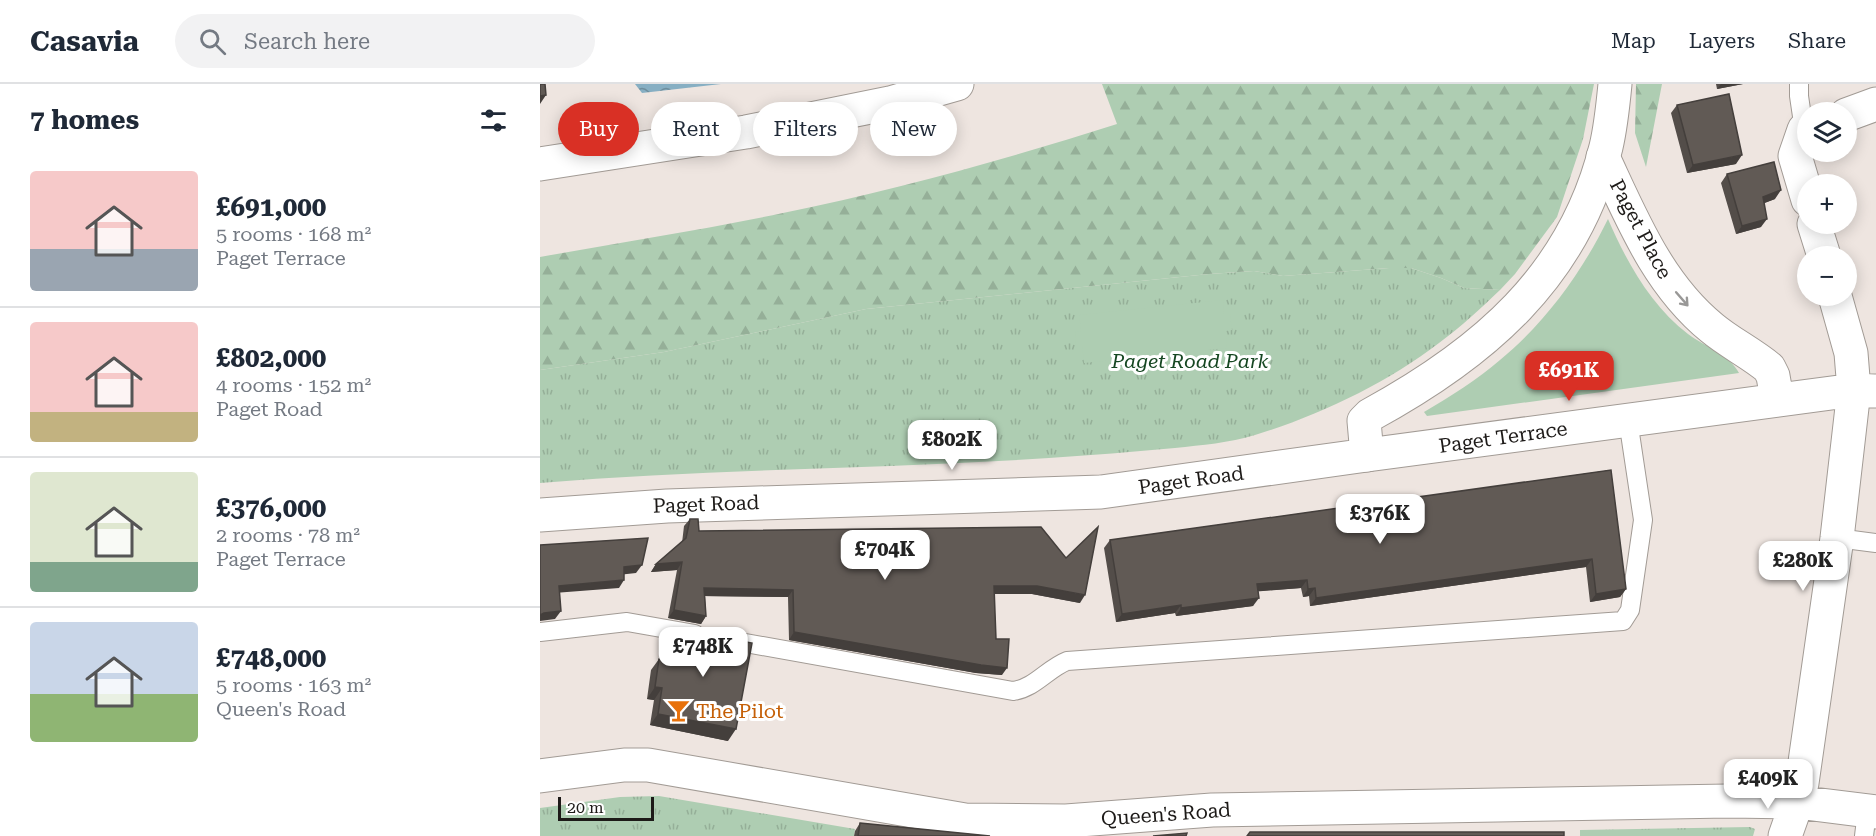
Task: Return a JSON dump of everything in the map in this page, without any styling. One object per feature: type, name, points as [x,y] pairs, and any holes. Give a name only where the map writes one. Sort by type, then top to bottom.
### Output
[{"type":"street","points":[[540,164],[746,132],[890,103],[957,84]]},
{"type":"street","points":[[1367,455],[1364,421],[1370,415],[1453,365],[1497,328],[1536,288],[1553,264],[1582,215],[1593,189],[1610,125],[1615,84]]},
{"type":"street","points":[[1857,111],[1876,104]]},
{"type":"street","points":[[1797,151],[1795,156],[1800,174]]},
{"type":"street","name":"Paget Place","points":[[1603,157],[1660,271],[1690,308],[1712,328],[1769,368],[1778,399]]},
{"type":"street","points":[[1785,836],[1802,783],[1837,537],[1865,391],[1838,306]]},
{"type":"street","name":"Paget Terrace","points":[[1367,455],[1778,399],[1865,391]]},
{"type":"street","name":"Paget Road","points":[[540,515],[667,506],[1101,492],[1367,455]]},
{"type":"street","name":"Queen's Road","points":[[540,776],[624,765],[648,765],[965,820],[1213,823],[1431,805],[1797,802],[1869,820]]},
{"type":"lane","points":[[1799,84],[1800,102]]},
{"type":"lane","points":[[540,632],[627,622],[1013,691],[1024,690],[1055,666],[1067,661],[1623,621],[1630,610],[1643,520],[1628,420]]},
{"type":"lane","points":[[1837,537],[1876,543]]},
{"type":"green space","points":[[1102,84],[1594,84],[1583,139],[1557,217],[1515,274],[1500,290],[1464,288],[1411,268],[1283,276],[1254,271],[1209,274],[866,309],[664,352],[540,370],[540,257],[722,225],[825,204],[951,173],[1076,137],[1117,124]]},
{"type":"green space","points":[[1636,84],[1662,84],[1646,167],[1635,133]]},
{"type":"green space","points":[[1608,219],[1631,266],[1662,310],[1688,334],[1729,361],[1739,373],[1427,416],[1424,412],[1454,394],[1500,360],[1548,313],[1575,277]]},
{"type":"green space","name":"Paget Road Park","points":[[1411,268],[1464,288],[1500,290],[1447,337],[1419,358],[1375,385],[1303,418],[1245,438],[1175,448],[1049,458],[604,478],[540,483],[540,370],[664,352],[866,309],[1209,274],[1254,271],[1283,276]]},
{"type":"green space","points":[[1223,300],[1224,314],[1230,314],[1232,330],[1226,331],[1227,348],[1084,363],[1082,345],[1076,345],[1075,332],[1081,331],[1079,315]]},
{"type":"green space","points":[[659,796],[855,829],[854,836],[540,836],[540,808],[620,797]]},
{"type":"green space","points":[[1750,827],[1755,829],[1753,836],[1580,836],[1580,830]]},
{"type":"water","points":[[635,84],[721,84],[642,93]]},
{"type":"building","points":[[540,84],[545,84],[546,95],[540,96]]},
{"type":"building","points":[[1729,94],[1742,155],[1693,165],[1677,105]]},
{"type":"building","points":[[1774,162],[1781,190],[1763,197],[1767,219],[1742,226],[1727,174]]},
{"type":"building","points":[[1611,470],[1626,589],[1596,594],[1592,559],[1316,598],[1315,588],[1308,589],[1307,580],[1257,584],[1259,598],[1181,608],[1181,605],[1122,614],[1110,540]]},
{"type":"building","points":[[690,519],[698,519],[699,531],[1041,527],[1066,558],[1098,527],[1085,595],[1037,586],[994,586],[996,639],[1009,639],[1007,668],[794,632],[793,590],[704,588],[706,616],[674,610],[682,562],[656,564],[686,538]]},
{"type":"building","points":[[648,538],[642,565],[624,567],[624,580],[559,586],[561,611],[540,615],[540,545]]},
{"type":"building","points":[[673,628],[752,643],[736,729],[658,714],[662,688],[655,687],[659,659],[668,660]]},
{"type":"building","points":[[860,823],[990,836],[858,836]]},
{"type":"building","points":[[1250,832],[1564,832],[1564,836],[1247,836]]},
{"type":"building","points":[[1187,833],[1186,836],[1153,836]]},
{"type":"place","name":"The Pilot","points":[[678,711]]}]
